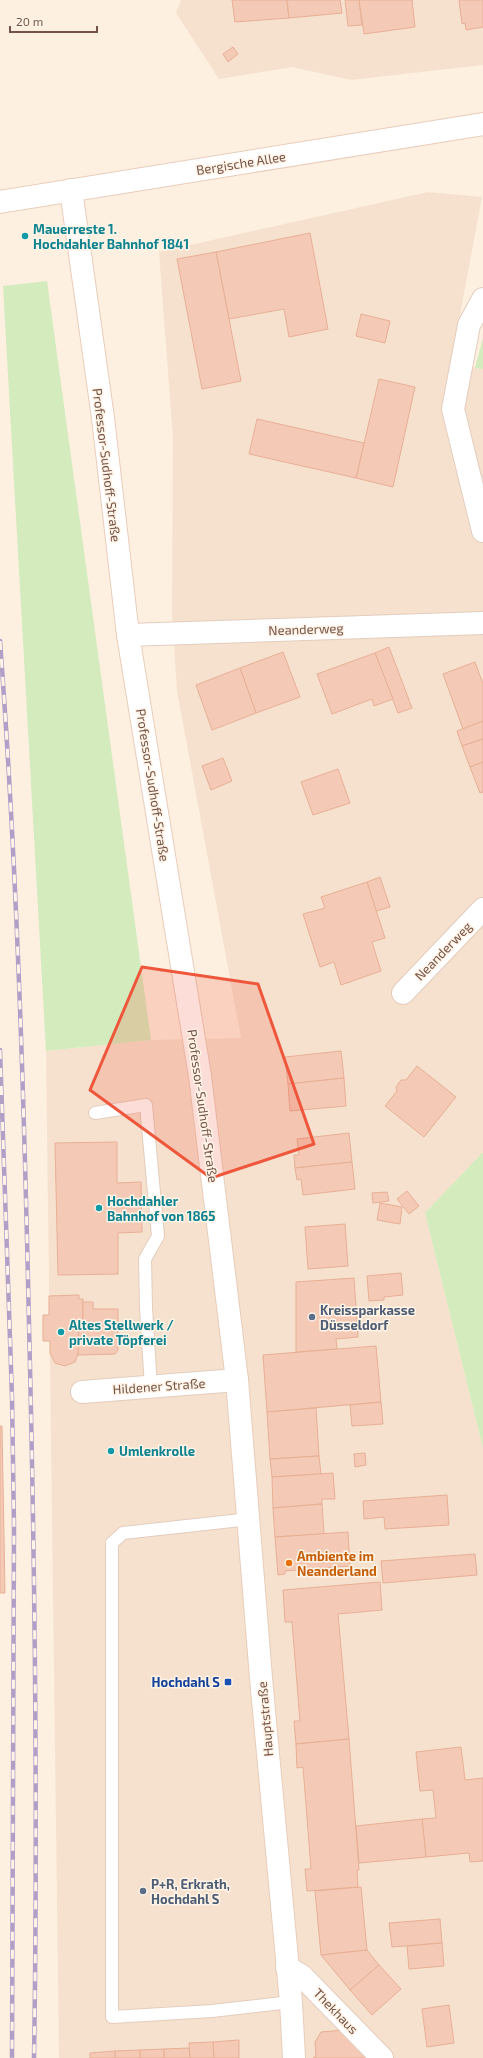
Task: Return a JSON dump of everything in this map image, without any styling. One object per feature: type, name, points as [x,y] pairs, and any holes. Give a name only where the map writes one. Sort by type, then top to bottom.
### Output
[{"type":"street","name":"Bergische Allee","points":[[0,202],[483,124]]},
{"type":"street","name":"Professor-Sudhoff-Straße","points":[[71,190],[104,426],[128,635],[200,1076],[237,1380]]},
{"type":"street","points":[[483,299],[469,325],[453,409],[483,531]]},
{"type":"street","name":"Neanderweg","points":[[128,635],[483,623]]},
{"type":"street","name":"Neanderweg","points":[[403,993],[483,909]]},
{"type":"street","name":"Hildener Straße","points":[[82,1392],[237,1380]]},
{"type":"street","name":"Hauptstraße","points":[[237,1380],[250,1519],[261,1678],[291,2002],[294,2058]]},
{"type":"street","name":"Thekhaus","points":[[287,1967],[302,1976],[382,2058]]},
{"type":"lane","points":[[95,1113],[146,1106],[158,1236],[145,1259],[146,1308],[151,1387]]},
{"type":"lane","points":[[250,1519],[123,1533],[112,1543],[112,2016],[212,2011],[291,2002]]},
{"type":"highlighted area","points":[[142,967],[258,984],[314,1144],[211,1178],[90,1090]]},
{"type":"shaded area","points":[[181,0],[483,0],[483,65],[351,80],[292,67],[219,79],[176,13]]},
{"type":"shaded area","points":[[428,192],[482,197],[451,363],[483,369],[483,1152],[425,1213],[483,1448],[483,2058],[59,2058],[46,1051],[151,1040],[241,1038],[177,691],[172,613],[173,439],[159,252]]},
{"type":"green space","points":[[47,281],[151,1040],[46,1051],[3,286]]},
{"type":"green space","points":[[483,337],[483,369],[475,368]]},
{"type":"green space","points":[[483,1152],[483,1448],[425,1213]]},
{"type":"building","points":[[232,0],[287,0],[289,18],[235,22]]},
{"type":"building","points":[[287,0],[340,0],[342,13],[289,18]]},
{"type":"building","points":[[345,0],[359,0],[362,25],[348,26]]},
{"type":"building","points":[[359,0],[412,0],[415,27],[364,34]]},
{"type":"building","points":[[459,0],[483,0],[483,27],[466,30],[465,23],[462,24]]},
{"type":"building","points":[[233,47],[238,54],[228,62],[223,54]]},
{"type":"building","points":[[310,233],[328,329],[289,337],[284,309],[229,319],[216,252]]},
{"type":"building","points":[[216,252],[241,381],[202,389],[177,259]]},
{"type":"building","points":[[361,314],[390,321],[385,343],[356,336]]},
{"type":"building","points":[[379,379],[415,387],[393,487],[356,478]]},
{"type":"building","points":[[257,419],[364,443],[356,478],[249,454]]},
{"type":"building","points":[[389,647],[412,708],[398,713],[375,653]]},
{"type":"building","points":[[283,652],[300,697],[256,713],[240,668]]},
{"type":"building","points":[[375,653],[393,699],[374,706],[372,699],[332,714],[317,674]]},
{"type":"building","points":[[475,662],[483,684],[483,721],[463,729],[443,674]]},
{"type":"building","points":[[240,668],[256,713],[212,730],[196,685]]},
{"type":"building","points":[[483,721],[483,739],[462,746],[457,731]]},
{"type":"building","points":[[483,739],[483,762],[470,767],[462,746]]},
{"type":"building","points":[[223,758],[232,781],[211,790],[202,766]]},
{"type":"building","points":[[483,762],[483,792],[480,793],[470,767]]},
{"type":"building","points":[[338,769],[350,803],[313,815],[301,782]]},
{"type":"building","points":[[380,877],[390,907],[376,911],[367,882]]},
{"type":"building","points":[[367,882],[385,938],[372,942],[381,971],[341,985],[334,962],[320,967],[303,914],[325,908],[321,897]]},
{"type":"building","points":[[341,1051],[344,1078],[288,1084],[285,1057]]},
{"type":"building","points":[[417,1066],[456,1097],[424,1137],[385,1106],[397,1091],[396,1087],[401,1080],[406,1080]]},
{"type":"building","points":[[344,1078],[346,1106],[290,1111],[288,1084]]},
{"type":"building","points":[[349,1133],[352,1162],[295,1168],[294,1155],[299,1155],[297,1139]]},
{"type":"building","name":"Hochdahler Bahnhof von 1865","points":[[117,1142],[117,1183],[141,1182],[142,1232],[118,1233],[118,1274],[58,1275],[55,1143]]},
{"type":"building","points":[[352,1162],[355,1189],[303,1195],[301,1179],[297,1180],[295,1168]]},
{"type":"building","points":[[407,1191],[419,1206],[409,1214],[397,1199]]},
{"type":"building","points":[[387,1192],[389,1201],[373,1203],[372,1193]]},
{"type":"building","points":[[380,1203],[402,1207],[400,1224],[377,1220]]},
{"type":"building","points":[[345,1224],[348,1266],[308,1269],[305,1227]]},
{"type":"building","points":[[401,1273],[403,1295],[384,1297],[384,1300],[369,1301],[367,1276]]},
{"type":"building","points":[[354,1278],[358,1337],[336,1339],[337,1349],[296,1352],[296,1282]]},
{"type":"building","name":"Altes Stellwerk / private Töpferei","points":[[79,1295],[79,1299],[83,1299],[83,1323],[79,1323],[79,1351],[75,1362],[65,1366],[55,1363],[50,1353],[50,1341],[43,1341],[43,1315],[49,1315],[49,1296]]},
{"type":"building","points":[[83,1302],[93,1302],[93,1309],[118,1309],[118,1350],[115,1354],[78,1355],[79,1323],[83,1323]]},
{"type":"building","points":[[376,1346],[381,1402],[267,1412],[263,1355]]},
{"type":"building","points":[[381,1402],[383,1424],[352,1426],[350,1405]]},
{"type":"building","points":[[316,1408],[319,1456],[270,1459],[267,1412]]},
{"type":"building","points":[[0,1426],[2,1426],[5,1593],[0,1593]]},
{"type":"building","points":[[365,1453],[366,1465],[355,1467],[354,1454]]},
{"type":"building","points":[[319,1456],[321,1474],[272,1477],[270,1459]]},
{"type":"building","points":[[333,1473],[335,1499],[322,1499],[322,1504],[273,1508],[272,1477]]},
{"type":"building","points":[[447,1495],[449,1525],[385,1529],[384,1517],[364,1519],[363,1501]]},
{"type":"building","points":[[322,1504],[324,1534],[275,1537],[273,1508]]},
{"type":"building","points":[[348,1532],[350,1566],[285,1571],[285,1574],[278,1575],[275,1537]]},
{"type":"building","points":[[475,1554],[477,1575],[383,1583],[381,1561]]},
{"type":"building","points":[[380,1582],[382,1610],[338,1614],[349,1739],[296,1744],[294,1721],[300,1721],[292,1622],[285,1622],[283,1590]]},
{"type":"building","points":[[349,1739],[359,1870],[357,1870],[358,1887],[307,1891],[305,1869],[311,1869],[303,1767],[297,1768],[296,1744]]},
{"type":"building","points":[[461,1747],[465,1780],[483,1778],[483,1861],[470,1862],[469,1853],[426,1857],[422,1819],[436,1818],[433,1790],[420,1791],[416,1752]]},
{"type":"building","points":[[422,1819],[426,1857],[359,1863],[356,1826]]},
{"type":"building","points":[[361,1887],[367,1950],[321,1955],[315,1891]]},
{"type":"building","points":[[440,1919],[442,1943],[392,1947],[389,1923]]},
{"type":"building","points":[[442,1943],[444,1966],[409,1969],[407,1946]]},
{"type":"building","points":[[367,1950],[379,1965],[350,1990],[321,1955]]},
{"type":"building","points":[[379,1965],[401,1989],[372,2015],[350,1990]]},
{"type":"building","points":[[449,2005],[454,2043],[427,2047],[422,2009]]},
{"type":"building","points":[[344,2030],[368,2058],[313,2058],[316,2056],[315,2042],[321,2032]]},
{"type":"building","points":[[239,2040],[239,2058],[214,2058],[213,2042]]},
{"type":"building","points":[[213,2042],[214,2058],[190,2058],[189,2043]]},
{"type":"building","points":[[189,2048],[190,2058],[164,2058],[164,2049]]},
{"type":"building","points":[[164,2049],[164,2058],[140,2058],[140,2050]]},
{"type":"building","points":[[140,2050],[140,2058],[115,2058],[115,2051]]},
{"type":"building","points":[[115,2051],[115,2058],[90,2058],[90,2053]]},
{"type":"railway","points":[[0,641],[15,897],[27,1239],[33,1508],[35,1691],[36,1874],[34,2058]]},
{"type":"railway","points":[[0,1050],[12,1397],[14,1526],[12,2058]]},
{"type":"place","name":"Mauerreste 1. Hochdahler Bahnhof 1841","points":[[25,236]]},
{"type":"place","name":"Hochdahler Bahnhof von 1865","points":[[99,1208]]},
{"type":"place","name":"Kreissparkasse Düsseldorf","points":[[312,1317]]},
{"type":"place","name":"Altes Stellwerk / private Töpferei","points":[[61,1332]]},
{"type":"place","name":"Umlenkrolle","points":[[111,1451]]},
{"type":"place","name":"Ambiente im Neanderland","points":[[289,1563]]},
{"type":"place","name":"Hochdahl S","points":[[228,1682]]},
{"type":"place","name":"P+R, Erkrath, Hochdahl S","points":[[143,1891]]}]
